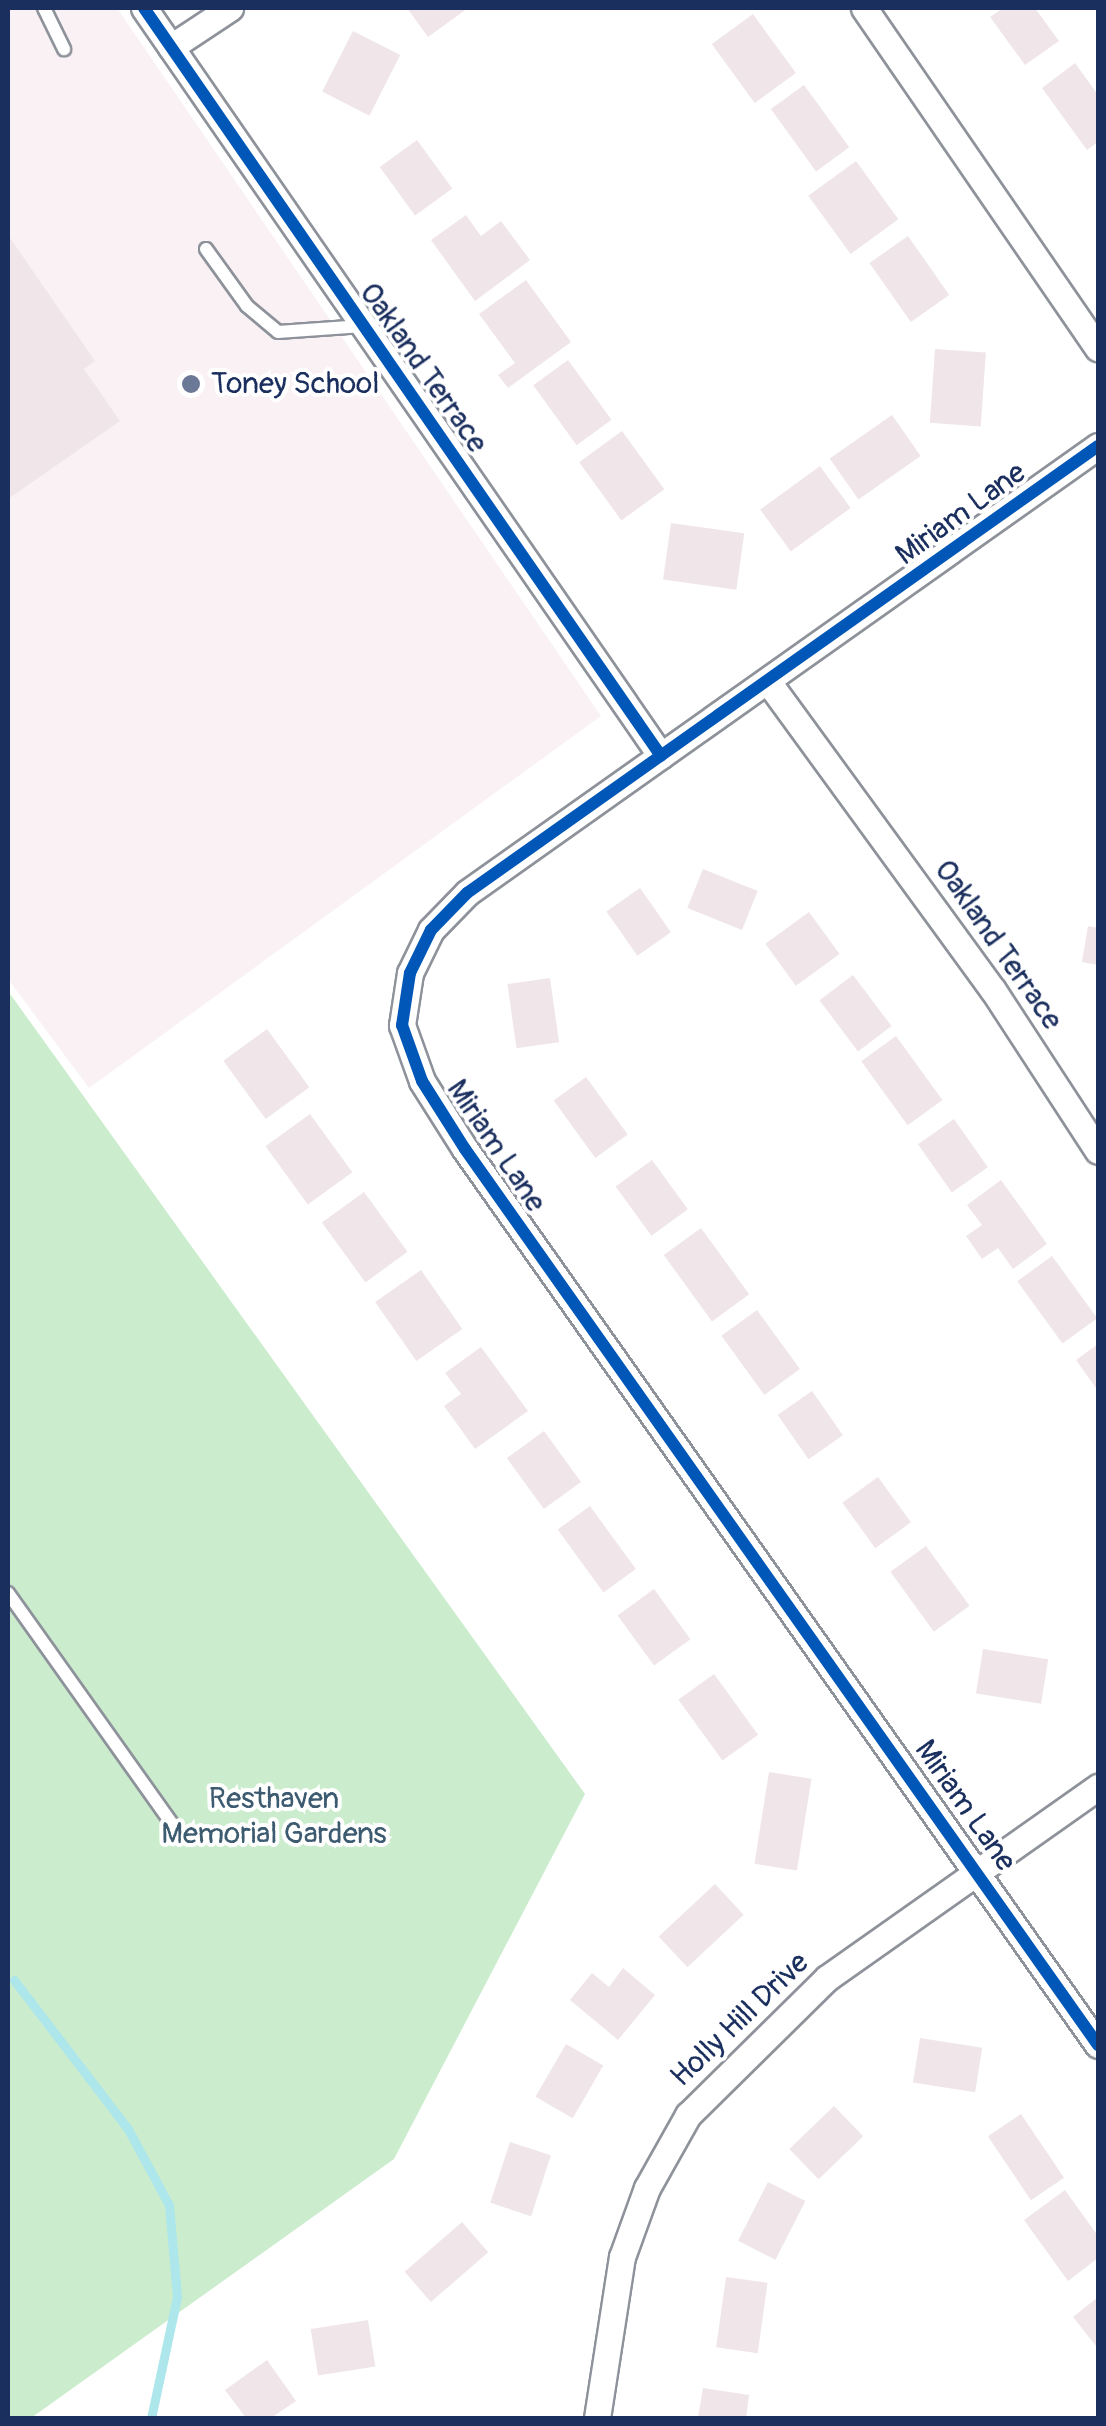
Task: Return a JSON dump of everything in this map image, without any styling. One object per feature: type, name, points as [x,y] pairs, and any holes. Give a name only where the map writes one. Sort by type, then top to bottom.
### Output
[{"type":"street","name":"Oakland Terrace","points":[[144,8],[661,756]]},
{"type":"street","points":[[171,46],[230,8]]},
{"type":"street","points":[[864,8],[1098,348]]},
{"type":"street","name":"Miriam Lane","points":[[1098,446],[770,683],[467,893],[431,930],[410,973],[402,1024],[422,1081],[465,1150],[978,1867],[1098,2045]]},
{"type":"street","name":"Oakland Terrace","points":[[770,683],[993,990],[1094,1137]]},
{"type":"street","name":"Holly Hill Drive","points":[[597,2418],[622,2256],[647,2188],[688,2115],[827,1978],[978,1867],[1098,1787]]},
{"type":"lane","points":[[44,8],[64,49]]},
{"type":"lane","points":[[206,249],[247,306],[278,332],[363,326]]},
{"type":"lane","points":[[8,1592],[174,1825]]},
{"type":"shaded area","name":"Toney School","points":[[8,8],[117,8],[601,716],[89,1088],[8,979]]},
{"type":"green space","name":"Resthaven Memorial Gardens","points":[[8,991],[585,1794],[394,2159],[31,2418],[8,2418]]},
{"type":"building","points":[[407,8],[468,8],[428,37]]},
{"type":"building","points":[[1003,8],[1035,8],[1059,41],[1025,65],[990,17]]},
{"type":"building","points":[[753,14],[796,73],[755,103],[712,44]]},
{"type":"building","points":[[353,31],[400,55],[369,116],[322,92]]},
{"type":"building","points":[[1075,63],[1098,95],[1098,142],[1087,150],[1042,88]]},
{"type":"building","points":[[804,85],[849,147],[816,171],[771,109]]},
{"type":"building","points":[[417,140],[452,189],[415,216],[380,167]]},
{"type":"building","points":[[856,161],[898,219],[851,254],[808,196]]},
{"type":"building","points":[[466,215],[481,236],[501,221],[530,260],[475,301],[431,240]]},
{"type":"building","points":[[8,235],[95,361],[84,369],[120,421],[8,499]]},
{"type":"building","points":[[908,236],[949,295],[911,322],[869,263]]},
{"type":"building","points":[[526,280],[571,342],[508,388],[498,375],[515,363],[479,314]]},
{"type":"building","points":[[935,349],[986,353],[981,426],[930,423]]},
{"type":"building","points":[[568,360],[611,420],[577,445],[533,385]]},
{"type":"building","points":[[892,415],[921,456],[858,500],[830,459]]},
{"type":"building","points":[[622,431],[664,489],[621,520],[579,462]]},
{"type":"building","points":[[820,466],[851,508],[791,552],[760,509]]},
{"type":"building","points":[[671,523],[744,533],[736,590],[663,579]]},
{"type":"building","points":[[703,869],[758,891],[742,930],[687,908]]},
{"type":"building","points":[[640,888],[671,932],[637,956],[606,912]]},
{"type":"building","points":[[809,912],[840,954],[796,986],[765,944]]},
{"type":"building","points":[[1088,926],[1098,928],[1098,965],[1082,962]]},
{"type":"building","points":[[853,975],[892,1026],[858,1051],[819,1000]]},
{"type":"building","points":[[550,978],[559,1042],[516,1048],[507,984]]},
{"type":"building","points":[[267,1029],[309,1087],[266,1119],[223,1061]]},
{"type":"building","points":[[896,1036],[942,1100],[908,1125],[861,1061]]},
{"type":"building","points":[[586,1077],[628,1134],[595,1158],[554,1101]]},
{"type":"building","points":[[310,1114],[352,1172],[308,1205],[266,1146]]},
{"type":"building","points":[[954,1119],[988,1167],[952,1193],[918,1144]]},
{"type":"building","points":[[652,1160],[688,1209],[651,1236],[616,1186]]},
{"type":"building","points":[[1001,1180],[1047,1244],[1013,1269],[998,1248],[982,1259],[966,1236],[982,1225],[967,1205]]},
{"type":"building","points":[[364,1192],[407,1252],[365,1282],[322,1223]]},
{"type":"building","points":[[701,1228],[749,1294],[712,1321],[664,1255]]},
{"type":"building","points":[[1052,1256],[1097,1318],[1062,1344],[1017,1281]]},
{"type":"building","points":[[421,1270],[462,1329],[416,1361],[375,1302]]},
{"type":"building","points":[[757,1310],[800,1369],[764,1395],[721,1336]]},
{"type":"building","points":[[1098,1344],[1098,1391],[1076,1360]]},
{"type":"building","points":[[481,1347],[528,1411],[475,1449],[444,1406],[461,1394],[445,1373]]},
{"type":"building","points":[[812,1391],[843,1435],[809,1459],[778,1415]]},
{"type":"building","points":[[544,1431],[581,1482],[544,1509],[507,1458]]},
{"type":"building","points":[[878,1477],[911,1522],[875,1548],[842,1503]]},
{"type":"building","points":[[590,1506],[636,1569],[603,1593],[558,1530]]},
{"type":"building","points":[[926,1546],[969,1606],[934,1632],[890,1572]]},
{"type":"building","points":[[654,1589],[690,1639],[654,1666],[618,1615]]},
{"type":"building","points":[[983,1649],[1048,1659],[1041,1704],[976,1693]]},
{"type":"building","points":[[714,1674],[758,1735],[722,1761],[678,1700]]},
{"type":"building","points":[[769,1772],[811,1779],[797,1871],[754,1864]]},
{"type":"building","points":[[715,1884],[744,1915],[687,1967],[659,1937]]},
{"type":"building","points":[[623,1968],[655,1995],[618,2040],[570,2000],[592,1973],[609,1987]]},
{"type":"building","points":[[920,2038],[982,2048],[975,2092],[913,2082]]},
{"type":"building","points":[[566,2044],[603,2066],[573,2118],[536,2097]]},
{"type":"building","points":[[834,2106],[863,2136],[819,2179],[789,2149]]},
{"type":"building","points":[[1021,2114],[1064,2178],[1031,2200],[988,2136]]},
{"type":"building","points":[[510,2142],[551,2155],[531,2216],[490,2203]]},
{"type":"building","points":[[768,2182],[805,2201],[775,2260],[738,2241]]},
{"type":"building","points":[[1065,2190],[1098,2236],[1098,2258],[1068,2281],[1024,2220]]},
{"type":"building","points":[[462,2222],[488,2252],[431,2302],[405,2272]]},
{"type":"building","points":[[726,2277],[768,2283],[758,2353],[716,2347]]},
{"type":"building","points":[[1098,2297],[1098,2344],[1096,2346],[1073,2317]]},
{"type":"building","points":[[368,2320],[375,2366],[318,2375],[311,2329]]},
{"type":"building","points":[[267,2360],[296,2401],[271,2418],[246,2418],[225,2390]]},
{"type":"building","points":[[703,2388],[749,2395],[746,2418],[698,2418]]},
{"type":"waterway","points":[[14,1980],[128,2129],[169,2205],[177,2297],[151,2418]]},
{"type":"cycle path","points":[[144,8],[661,756]]},
{"type":"cycle path","points":[[1098,446],[467,893],[431,930],[410,973],[402,1025],[422,1081],[465,1149],[1098,2045]]},
{"type":"place","name":"Toney School","points":[[191,384]]}]
